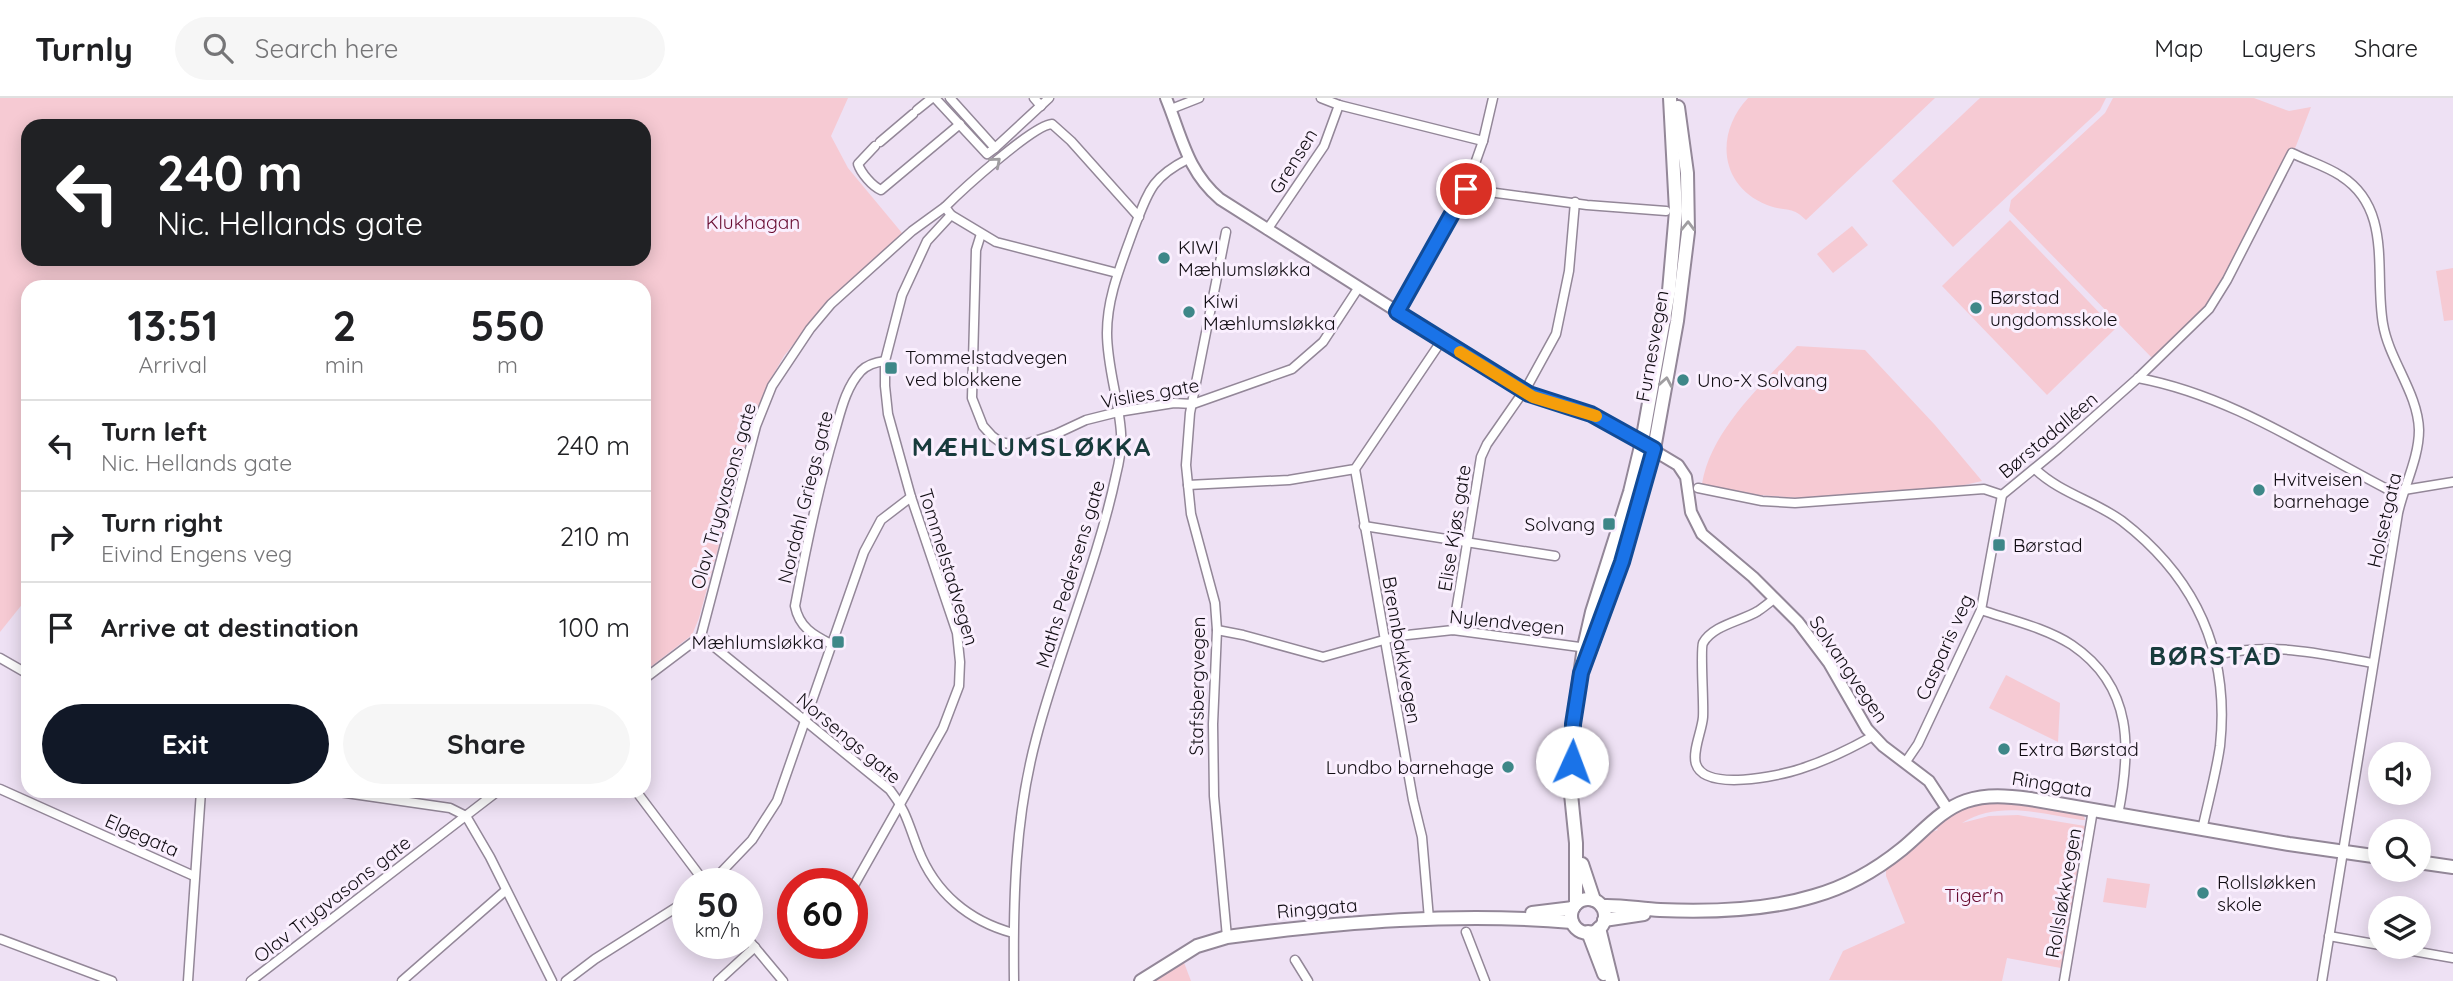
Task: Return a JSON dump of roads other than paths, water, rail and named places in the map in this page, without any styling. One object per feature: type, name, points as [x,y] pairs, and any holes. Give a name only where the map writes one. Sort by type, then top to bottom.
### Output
[{"type":"main road","name":"Furnesvegen","points":[[1648,446],[1673,262],[1675,198],[1670,98]]},
{"type":"main road","name":"Furnesvegen","points":[[1575,906],[1576,843],[1572,762],[1573,724],[1581,673],[1587,648],[1622,562],[1677,321],[1688,232],[1687,173],[1677,98]]},
{"type":"main road","points":[[1168,103],[1188,159]]},
{"type":"main road","name":"Solvangvegen","points":[[1188,159],[1209,190],[1267,230],[1524,392],[1591,414],[1648,446],[1682,470],[1688,486],[1691,512],[1702,534],[1775,598],[1821,650],[1873,736],[1932,785],[1948,810]]},
{"type":"main road","name":"Ringgata","points":[[1598,903],[1662,910],[1776,905],[1825,893],[1852,882],[1882,864],[1948,810],[1973,799],[1999,796],[2368,855]]},
{"type":"main road","name":"Furnesvegen","points":[[1576,843],[1598,903]]},
{"type":"main road","points":[[2431,864],[2453,867]]},
{"type":"main road","points":[[1597,927],[1578,929],[1572,922],[1575,906],[1584,899],[1598,903],[1597,927],[1606,981]]},
{"type":"main road","name":"Ringgata","points":[[1508,918],[1575,906]]},
{"type":"main road","name":"Ringgata","points":[[1597,927],[1662,910]]},
{"type":"main road","name":"Ringgata","points":[[1141,981],[1197,946],[1227,936],[1429,919],[1508,918],[1572,922]]},
{"type":"main road","points":[[1597,927],[1612,981]]},
{"type":"street","points":[[960,124],[881,190],[859,169],[858,164],[877,144],[933,98],[960,124],[987,154],[1049,98]]},
{"type":"street","points":[[950,98],[995,148]]},
{"type":"street","points":[[1034,98],[1041,106]]},
{"type":"street","points":[[1168,103],[1199,98]]},
{"type":"street","points":[[1321,98],[1339,105],[1483,141]]},
{"type":"street","points":[[1397,312],[1466,189],[1483,141],[1493,98]]},
{"type":"street","name":"Grensen","points":[[1267,230],[1324,146],[1339,105]]},
{"type":"street","name":"Olav Trygvasons gate","points":[[702,636],[747,457],[772,386],[810,329],[831,304],[916,228],[1044,124],[1052,124],[1071,141],[1139,217]]},
{"type":"street","name":"Børstadalléen","points":[[1698,488],[1762,501],[1795,503],[1984,489],[2002,495],[2035,469],[2195,325],[2218,296],[2292,153]]},
{"type":"street","name":"Holsetgata","points":[[2292,153],[2342,176],[2356,187],[2369,206],[2379,241],[2383,325],[2413,405],[2419,429],[2415,457],[2404,490],[2372,663],[2322,981]]},
{"type":"street","name":"Maths Pedersens gate","points":[[1014,981],[1013,933],[1018,839],[1027,778],[1044,710],[1086,583],[1117,473],[1121,435],[1107,333],[1109,310],[1117,273],[1151,186],[1172,167],[1188,159]]},
{"type":"street","points":[[1466,189],[1666,211]]},
{"type":"street","name":"Elise Kjøs gate","points":[[1453,630],[1481,457],[1545,356],[1560,319],[1569,271],[1575,202]]},
{"type":"street","points":[[945,207],[951,215],[965,221],[981,234],[1024,250],[1117,273]]},
{"type":"street","name":"Tommelstadvegen","points":[[864,868],[947,721],[961,674],[957,633],[911,497],[888,414],[885,386],[885,360],[902,295],[927,241],[951,215]]},
{"type":"street","name":"Stafsbergvegen","points":[[1226,232],[1190,413],[1187,448],[1191,514],[1215,603],[1217,630],[1213,724],[1214,796],[1227,936]]},
{"type":"street","name":"Vislies gate","points":[[981,234],[976,250],[972,398],[983,426],[992,436],[1000,442],[1020,446],[1056,435],[1086,420],[1174,403],[1193,404],[1292,369],[1323,342],[1359,287]]},
{"type":"street","points":[[1188,485],[1289,480],[1355,469],[1442,340]]},
{"type":"street","name":"Nordahl Griegs gate","points":[[831,644],[809,631],[797,617],[795,606],[807,541],[826,461],[845,400],[860,372],[875,362],[885,360]]},
{"type":"street","points":[[2138,378],[2178,388],[2226,406],[2295,438],[2387,489],[2404,490],[2453,482]]},
{"type":"street","name":"Brennbakkvegen","points":[[1355,469],[1413,800],[1422,837],[1429,919]]},
{"type":"street","points":[[2035,469],[2056,486],[2113,515],[2144,540],[2184,585],[2205,622],[2216,655],[2221,696],[2220,746],[2202,830]]},
{"type":"street","name":"Casparis veg","points":[[1905,763],[1918,744],[1981,610],[2002,495]]},
{"type":"street","points":[[724,868],[752,840],[769,816],[784,784],[831,644],[873,533],[881,520],[911,497]]},
{"type":"street","points":[[1364,526],[1555,555]]},
{"type":"street","points":[[1775,598],[1757,611],[1715,631],[1703,643],[1703,719],[1695,760],[1700,771],[1711,779],[1728,780],[1774,775],[1810,765],[1873,736]]},
{"type":"street","points":[[1981,610],[2028,626],[2071,645],[2090,660],[2108,684],[2122,713],[2127,743],[2126,775],[2118,815]]},
{"type":"street","name":"Nylendvegen","points":[[1217,630],[1322,657],[1384,639],[1453,630],[1587,648]]},
{"type":"street","points":[[651,675],[702,636]]},
{"type":"street","name":"Norsengs gate","points":[[702,636],[890,790],[901,803],[918,851],[943,892],[964,912],[979,921],[1013,933]]},
{"type":"street","points":[[2216,655],[2267,647],[2372,663]]},
{"type":"street","points":[[0,658],[21,670]]},
{"type":"street","name":"Elgegata","points":[[0,789],[194,876]]},
{"type":"street","points":[[188,981],[200,798]]},
{"type":"street","points":[[381,798],[450,808],[466,816],[552,981]]},
{"type":"street","name":"Olav Trygvasons gate","points":[[251,981],[489,798]]},
{"type":"street","points":[[641,798],[696,868]]},
{"type":"street","name":"Rollsløkkvegen","points":[[2064,981],[2093,810]]},
{"type":"street","points":[[402,981],[505,891]]},
{"type":"street","points":[[566,981],[594,959],[672,910]]},
{"type":"street","points":[[1466,932],[1485,981]]},
{"type":"street","points":[[2329,936],[2368,943]]},
{"type":"street","points":[[0,939],[112,981]]},
{"type":"street","points":[[2431,954],[2453,958]]},
{"type":"street","points":[[763,957],[783,981]]},
{"type":"street","points":[[718,981],[742,959]]},
{"type":"street","points":[[1295,960],[1308,981]]},
{"type":"place","name":"KIWI Mæhlumsløkka","points":[[1164,258]]},
{"type":"place","name":"Børstad ungdomsskole","points":[[1976,308]]},
{"type":"place","name":"Kiwi Mæhlumsløkka","points":[[1189,312]]},
{"type":"place","name":"Tommelstadvegen ved blokkene","points":[[891,368]]},
{"type":"place","name":"Uno-X Solvang","points":[[1683,380]]},
{"type":"place","name":"Hvitveisen barnehage","points":[[2259,490]]},
{"type":"place","name":"Solvang","points":[[1609,524]]},
{"type":"place","name":"Børstad","points":[[1999,545]]},
{"type":"place","name":"Mæhlumsløkka","points":[[838,642]]},
{"type":"place","name":"Extra Børstad","points":[[2004,749]]},
{"type":"place","name":"Lundbo barnehage","points":[[1508,767]]},
{"type":"place","name":"Rollsløkken skole","points":[[2203,893]]},
{"type":"district","name":"MÆHLUMSLØKKA","points":[[1032,446]]},
{"type":"district","name":"BØRSTAD","points":[[2216,655]]},
{"type":"park label","name":"Klukhagan","points":[[753,222]]},
{"type":"park label","name":"Tiger'n","points":[[1974,895]]}]
